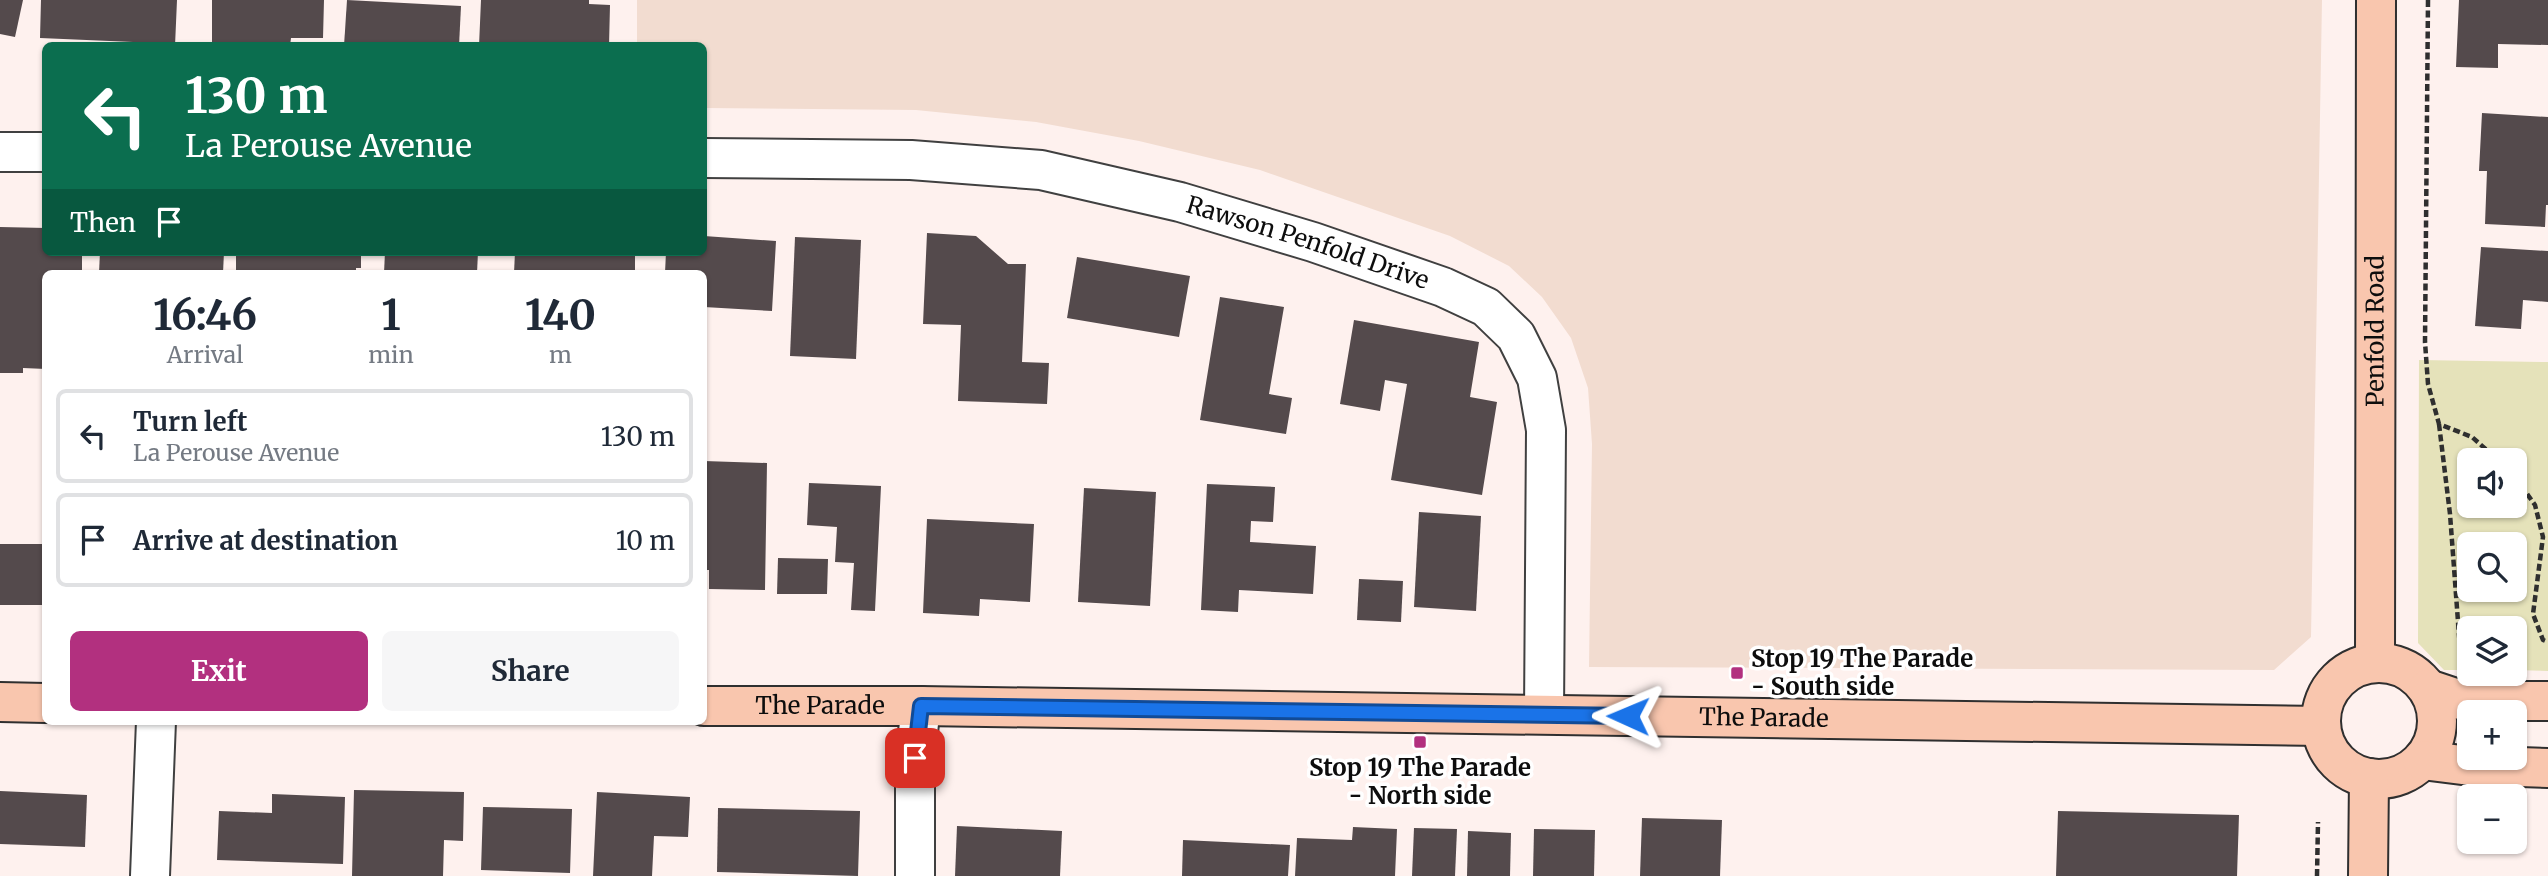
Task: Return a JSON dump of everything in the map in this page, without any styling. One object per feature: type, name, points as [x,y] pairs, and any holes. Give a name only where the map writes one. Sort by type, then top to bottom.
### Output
[{"type":"main road","name":"Penfold Road","points":[[2375,663],[2376,0]]},
{"type":"main road","points":[[2375,663],[2391,664],[2418,678],[2428,689],[2435,707],[2437,726],[2432,745],[2421,761],[2406,772],[2389,778],[2369,778],[2351,772],[2336,760],[2325,745],[2321,726],[2322,707],[2329,690],[2341,676],[2358,667],[2375,663]]},
{"type":"main road","points":[[2428,689],[2465,701],[2548,701]]},
{"type":"main road","points":[[0,702],[42,703]]},
{"type":"main road","name":"The Parade","points":[[707,706],[921,706],[2321,726]]},
{"type":"main road","points":[[2421,761],[2548,768]]},
{"type":"main road","points":[[2368,876],[2369,778]]},
{"type":"street","points":[[0,152],[42,152]]},
{"type":"street","name":"Rawson Penfold Drive","points":[[707,158],[911,160],[1041,170],[1180,202],[1313,242],[1443,287],[1486,307],[1516,336],[1537,378],[1546,430],[1544,715]]},
{"type":"street","points":[[915,876],[915,758],[921,706]]},
{"type":"street","points":[[150,876],[156,725]]},
{"type":"path","points":[[2428,0],[2425,342],[2428,384],[2439,424],[2450,514],[2458,616]]},
{"type":"path","points":[[2439,424],[2472,438],[2484,448]]},
{"type":"path","points":[[2527,494],[2535,505],[2543,537],[2533,614],[2543,640],[2548,642]]},
{"type":"path","points":[[2318,822],[2318,876]]},
{"type":"shaded area","points":[[637,0],[2322,0],[2311,637],[2274,670],[1589,667],[1592,444],[1588,388],[1571,338],[1542,297],[1509,266],[1450,236],[1260,170],[1139,141],[1036,122],[916,110],[707,108],[707,42],[637,42]]},
{"type":"shaded area","points":[[2419,360],[2548,362],[2548,671],[2527,670],[2527,616],[2457,616],[2457,670],[2444,670],[2418,643]]},
{"type":"building","points":[[0,0],[23,0],[15,37],[0,34]]},
{"type":"building","points":[[41,0],[177,0],[175,42],[40,38]]},
{"type":"building","points":[[212,0],[324,0],[323,38],[291,38],[290,42],[212,42]]},
{"type":"building","points":[[347,0],[461,6],[459,42],[344,42]]},
{"type":"building","points":[[481,0],[589,0],[589,4],[610,5],[609,42],[479,42]]},
{"type":"building","points":[[2459,0],[2548,0],[2548,45],[2498,44],[2498,68],[2456,67]]},
{"type":"building","points":[[2482,113],[2548,117],[2548,205],[2545,227],[2485,224],[2487,171],[2479,171]]},
{"type":"building","points":[[0,227],[42,228],[42,256],[82,256],[82,270],[42,270],[42,369],[23,368],[23,373],[0,373]]},
{"type":"building","points":[[927,233],[976,236],[1008,264],[1026,264],[1022,362],[1049,363],[1047,404],[958,401],[961,325],[923,324]]},
{"type":"building","points":[[707,236],[776,241],[772,311],[707,307],[707,270],[665,270],[666,256],[707,256]]},
{"type":"building","points":[[795,237],[861,240],[856,359],[790,356]]},
{"type":"building","points":[[2481,247],[2548,251],[2548,302],[2523,300],[2521,329],[2475,326]]},
{"type":"building","points":[[100,256],[224,256],[223,270],[99,270]]},
{"type":"building","points":[[236,256],[361,256],[361,268],[356,270],[236,270]]},
{"type":"building","points":[[385,256],[478,256],[477,270],[384,270]]},
{"type":"building","points":[[515,256],[635,256],[635,270],[514,270]]},
{"type":"building","points":[[1077,257],[1190,276],[1179,337],[1067,318]]},
{"type":"building","points":[[1220,297],[1284,307],[1269,394],[1292,398],[1286,434],[1200,420]]},
{"type":"building","points":[[1354,320],[1479,342],[1470,397],[1497,402],[1482,495],[1391,480],[1407,384],[1385,380],[1380,411],[1340,404]]},
{"type":"building","points":[[707,461],[767,463],[765,590],[709,589]]},
{"type":"building","points":[[809,483],[881,486],[875,611],[851,610],[854,563],[835,562],[837,527],[807,525]]},
{"type":"building","points":[[1207,484],[1275,487],[1273,522],[1251,521],[1250,542],[1316,546],[1313,594],[1239,590],[1238,612],[1201,610]]},
{"type":"building","points":[[1084,488],[1156,492],[1150,606],[1078,602]]},
{"type":"building","points":[[1419,512],[1481,516],[1476,611],[1414,607]]},
{"type":"building","points":[[927,519],[1034,524],[1030,602],[980,599],[979,616],[923,613]]},
{"type":"building","points":[[0,544],[42,544],[42,605],[0,605]]},
{"type":"building","points":[[778,558],[828,559],[827,594],[777,594]]},
{"type":"building","points":[[1359,579],[1403,581],[1401,622],[1357,620]]},
{"type":"building","points":[[354,790],[464,792],[463,841],[444,840],[443,876],[352,876]]},
{"type":"building","points":[[0,791],[87,795],[85,847],[0,844]]},
{"type":"building","points":[[597,792],[690,797],[688,837],[654,836],[652,876],[593,876]]},
{"type":"building","points":[[272,794],[345,797],[343,864],[217,860],[219,811],[272,813]]},
{"type":"building","points":[[483,807],[572,809],[570,873],[481,870]]},
{"type":"building","points":[[718,808],[860,811],[858,876],[717,872]]},
{"type":"building","points":[[2058,811],[2239,815],[2237,876],[2056,876]]},
{"type":"building","points":[[1642,818],[1722,820],[1720,876],[1640,876]]},
{"type":"building","points":[[957,826],[1062,831],[1060,876],[955,876]]},
{"type":"building","points":[[1353,827],[1397,829],[1395,876],[1295,876],[1297,838],[1352,840]]},
{"type":"building","points":[[1414,828],[1457,829],[1455,876],[1412,876]]},
{"type":"building","points":[[1534,829],[1595,830],[1594,876],[1533,876]]},
{"type":"building","points":[[1468,831],[1511,833],[1510,876],[1467,876]]},
{"type":"building","points":[[1183,840],[1290,845],[1288,876],[1182,876]]},
{"type":"place","name":"Stop 19 The Parade - South side","points":[[1737,673]]},
{"type":"place","name":"Stop 19 The Parade - North side","points":[[1420,742]]},
{"type":"route","points":[[915,758],[921,706],[1628,716]]}]
